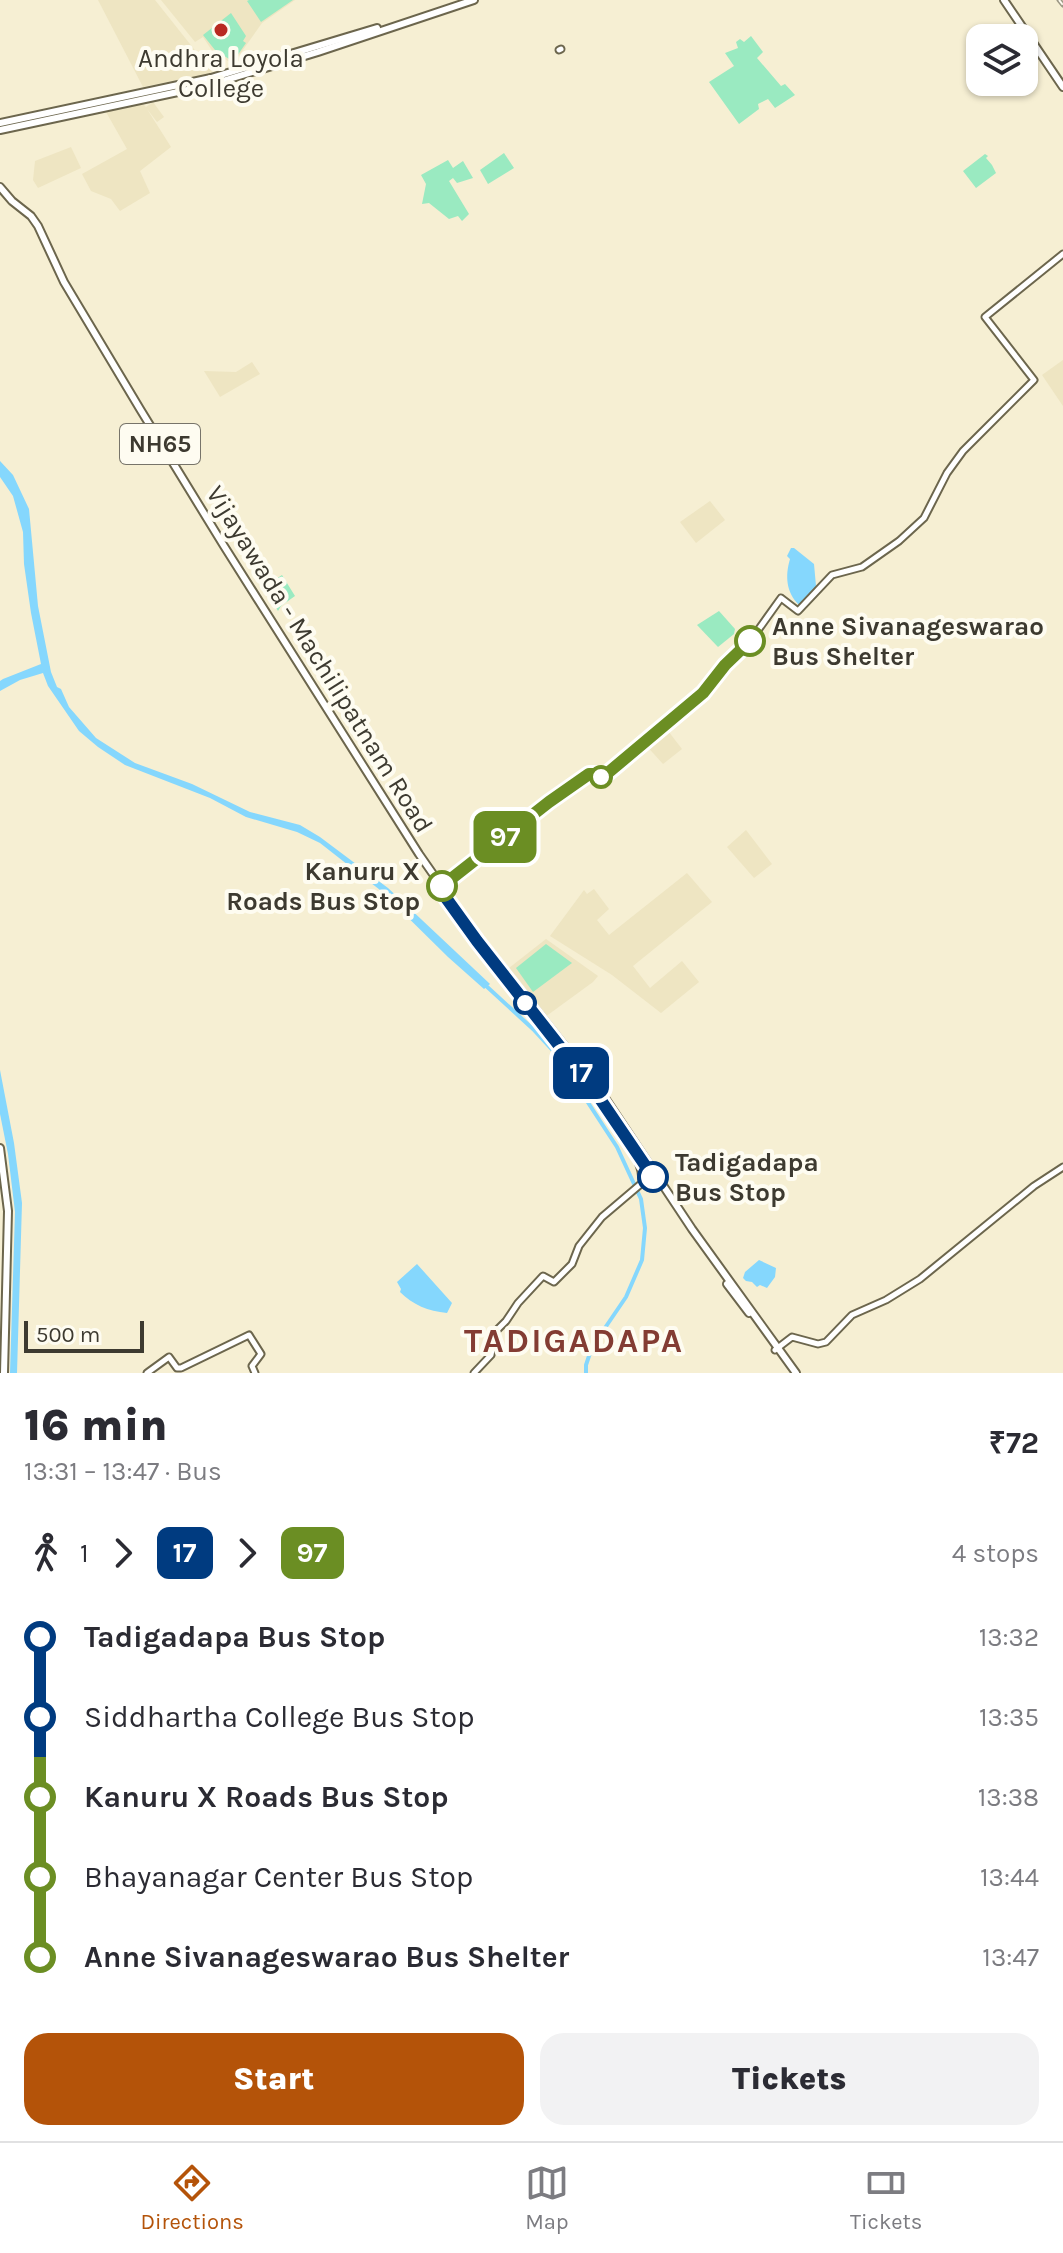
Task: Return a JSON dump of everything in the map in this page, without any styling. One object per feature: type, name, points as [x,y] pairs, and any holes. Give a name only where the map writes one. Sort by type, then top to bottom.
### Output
[{"type":"main road","points":[[0,127],[233,79],[464,0]]},
{"type":"main road","points":[[0,127],[221,81],[474,0]]},
{"type":"main road","points":[[1005,0],[1063,85]]},
{"type":"main road","points":[[0,127],[201,80],[349,39]]},
{"type":"main road","name":"Vijayawada - Machilipatnam Road","points":[[1,190],[35,216],[62,279],[143,415]]},
{"type":"main road","name":"Vijayawada - Machilipatnam Road","points":[[1,190],[39,232],[64,285],[143,415],[440,887],[574,1057],[776,1349]]},
{"type":"main road","points":[[440,887],[589,774],[603,777],[703,693],[725,665],[751,640],[781,598],[798,611],[824,582],[836,574],[862,567],[899,541],[924,518],[952,465],[963,451],[1034,380],[986,318],[1063,255]]},
{"type":"main road","name":"Vijayawada - Machilipatnam Road","points":[[611,1111],[645,1165],[794,1373]]},
{"type":"main road","points":[[474,1373],[491,1355],[496,1331],[518,1303],[542,1276],[553,1283],[567,1270],[574,1262],[579,1246],[599,1219],[642,1183],[638,1160],[618,1125]]},
{"type":"main road","points":[[0,1148],[8,1211],[4,1373]]},
{"type":"main road","points":[[638,1160],[645,1165]]},
{"type":"main road","points":[[776,1349],[792,1337],[818,1344],[826,1342],[852,1315],[886,1300],[920,1279],[1034,1186],[1063,1167]]},
{"type":"main road","points":[[147,1373],[169,1357],[180,1369],[249,1335],[261,1355],[252,1365],[255,1373]]},
{"type":"shaded area","points":[[98,0],[155,0],[213,73],[143,87]]},
{"type":"shaded area","name":"Andhra Loyola College","points":[[161,0],[295,0],[262,23],[233,64],[213,52],[203,37],[195,42]]},
{"type":"shaded area","points":[[153,102],[164,117],[157,122],[147,109],[171,147],[140,171],[150,193],[120,211],[111,199],[91,191],[82,174],[127,149],[106,112],[143,104],[146,107]]},
{"type":"shaded area","points":[[71,147],[81,168],[38,188],[33,180],[35,161]]},
{"type":"shaded area","points":[[1063,360],[1063,406],[1042,375]]},
{"type":"shaded area","points":[[252,362],[260,374],[220,397],[204,371],[236,372]]},
{"type":"shaded area","points":[[710,501],[725,520],[696,543],[680,522]]},
{"type":"shaded area","points":[[665,727],[682,749],[663,764],[644,743]]},
{"type":"shaded area","points":[[746,830],[772,864],[754,878],[727,847]]},
{"type":"shaded area","points":[[687,873],[712,902],[633,966],[650,988],[682,961],[699,982],[661,1013],[612,975],[550,936],[584,890],[587,894],[594,889],[609,909],[597,920],[609,935]]},
{"type":"shaded area","points":[[546,939],[598,976],[545,1017],[509,968]]},
{"type":"green space","points":[[249,0],[293,0],[261,22]]},
{"type":"green space","points":[[231,13],[246,36],[243,41],[246,43],[235,59],[231,56],[229,59],[215,50],[203,35]]},
{"type":"green space","points":[[751,36],[763,52],[757,58],[781,86],[785,84],[795,95],[775,108],[768,99],[758,104],[759,109],[739,124],[709,82],[734,66],[725,53],[738,48],[736,42],[740,39],[744,42]]},
{"type":"green space","points":[[504,153],[514,168],[488,184],[480,170]]},
{"type":"green space","points":[[985,154],[996,173],[976,188],[963,171]]},
{"type":"green space","points":[[448,160],[453,168],[463,161],[473,178],[457,183],[453,178],[449,181],[469,214],[462,221],[458,216],[449,219],[429,203],[422,204],[426,184],[421,175]]},
{"type":"green space","points":[[282,575],[295,596],[278,611],[270,598],[275,594],[271,588]]},
{"type":"green space","points":[[719,611],[735,629],[734,634],[718,647],[697,625]]},
{"type":"green space","points":[[546,944],[572,963],[533,992],[516,968]]},
{"type":"water","points":[[0,461],[13,475],[29,509],[38,606],[51,672],[69,707],[96,738],[135,763],[192,784],[250,812],[300,825],[320,837],[388,888],[490,984],[484,989],[380,890],[320,843],[297,832],[246,817],[210,798],[125,765],[98,747],[79,731],[48,686],[43,673],[20,680],[0,691],[0,681],[3,679],[41,664],[24,564],[23,532],[13,496],[0,477]]},
{"type":"water","points":[[791,548],[814,564],[816,586],[799,605],[791,595],[788,584],[790,559],[787,556]]},
{"type":"water","points":[[0,1070],[22,1203],[17,1373],[10,1373],[15,1212],[0,1114]]},
{"type":"water","points":[[759,1260],[776,1268],[775,1277],[767,1288],[757,1287],[743,1278],[745,1272]]},
{"type":"water","points":[[417,1264],[452,1303],[447,1313],[421,1307],[400,1292],[397,1282]]},
{"type":"waterway","points":[[484,984],[557,1055],[617,1147],[641,1199],[645,1228],[642,1260],[626,1297],[592,1347],[586,1373]]},
{"type":"railway","points":[[1059,0],[1063,5]]},
{"type":"bus line","name":"97","points":[[442,886],[589,774],[603,777],[703,693],[725,665],[750,641]]},
{"type":"bus line","name":"17","points":[[442,886],[439,888],[477,941],[572,1060],[653,1177]]},
{"type":"place","name":"Andhra Loyola College","points":[[221,30]]},
{"type":"place","name":"Anne Sivanageswarao Bus Shelter","points":[[750,641]]},
{"type":"place","name":"Kanuru X Roads Bus Stop","points":[[442,886]]},
{"type":"place","name":"Tadigadapa Bus Stop","points":[[653,1177]]},
{"type":"district","name":"TADIGADAPA","points":[[574,1340]]}]
